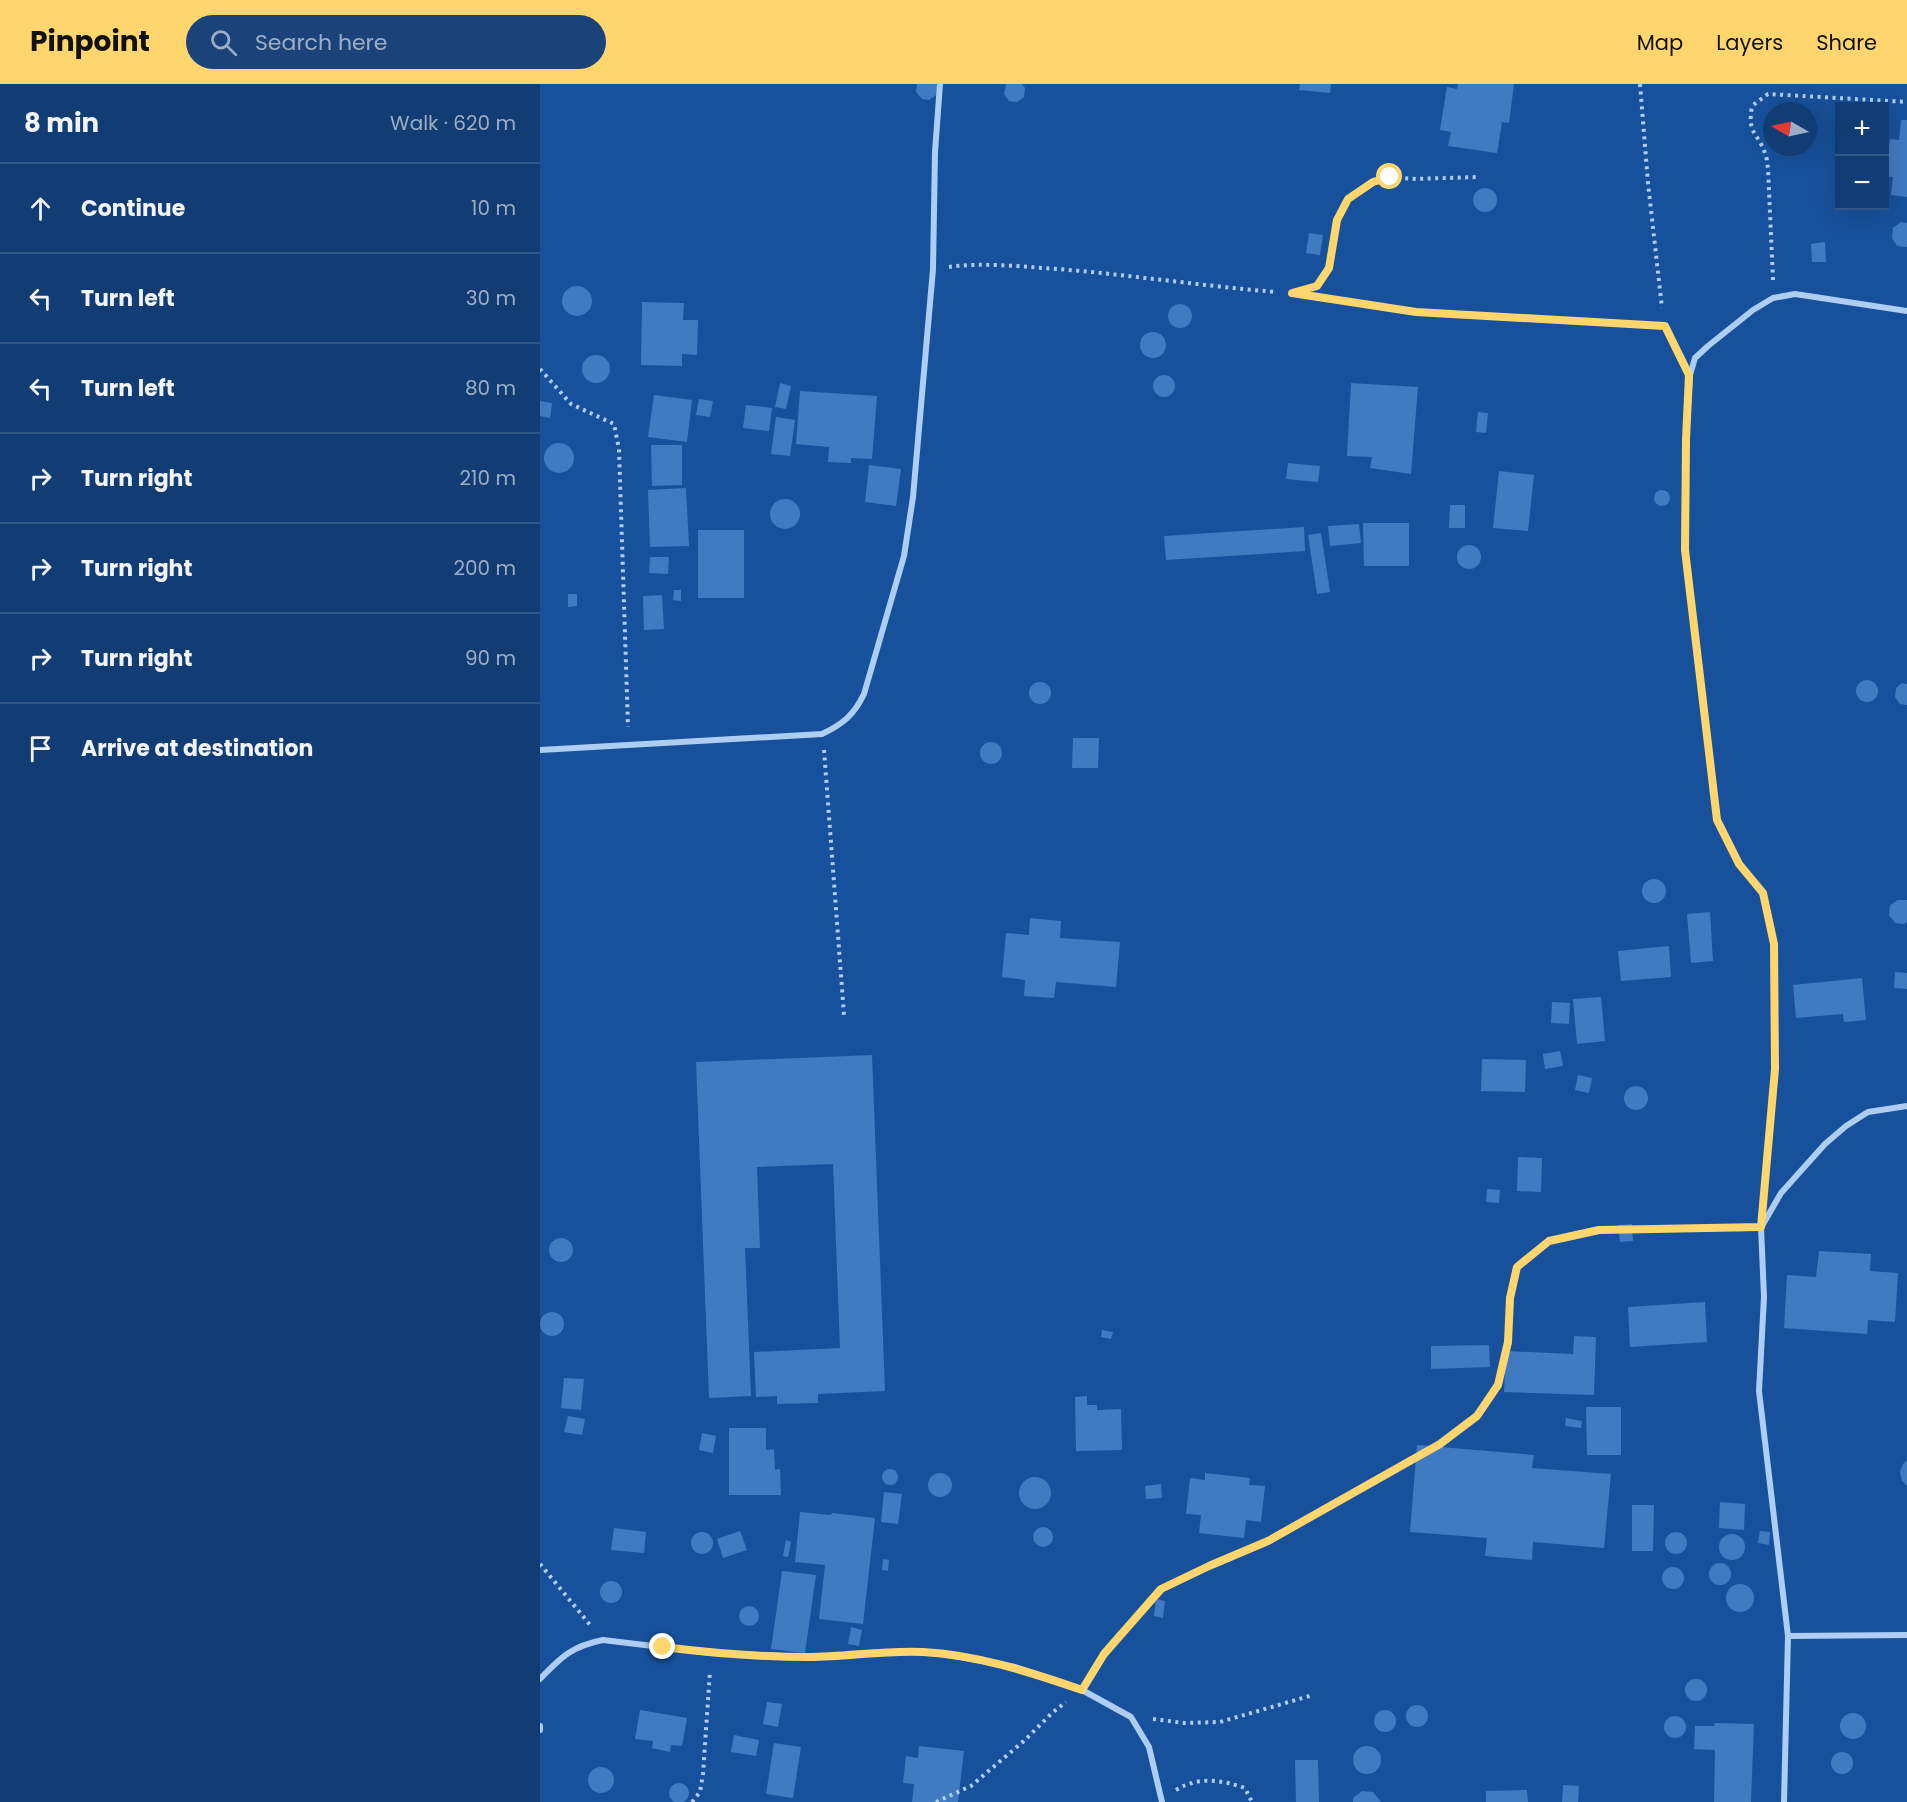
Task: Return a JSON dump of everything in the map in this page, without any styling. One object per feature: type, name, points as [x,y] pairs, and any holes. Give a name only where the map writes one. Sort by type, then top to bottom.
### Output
[{"type":"street","points":[[540,750],[822,734],[842,724],[853,714],[864,694],[904,556],[921,423],[933,269],[935,152],[940,84]]},
{"type":"street","points":[[1292,293],[1416,312],[1665,326]]},
{"type":"street","points":[[1784,1802],[1788,1636],[1760,1407],[1764,1297],[1761,1227],[1775,1069],[1774,944],[1763,893],[1739,864],[1717,820],[1685,550],[1685,462],[1689,375],[1695,358],[1708,346],[1773,298],[1795,294],[1907,311]]},
{"type":"street","points":[[1761,1227],[1781,1193],[1825,1144],[1839,1132],[1868,1112],[1907,1106]]},
{"type":"street","points":[[1788,1636],[1907,1635]]},
{"type":"street","points":[[540,1679],[560,1658],[574,1649],[586,1643],[603,1640],[711,1653],[809,1657],[924,1652],[961,1656],[1015,1667],[1082,1690],[1131,1717],[1149,1747],[1163,1800]]},
{"type":"path","points":[[1640,84],[1648,183],[1665,326]]},
{"type":"path","points":[[1773,298],[1768,168],[1765,152],[1754,136],[1749,120],[1752,106],[1768,94],[1907,102]]},
{"type":"path","points":[[933,269],[957,266],[1029,267],[1129,275],[1197,285],[1292,293],[1317,286],[1329,268],[1337,220],[1348,199],[1373,182],[1390,177],[1416,179],[1476,177]]},
{"type":"path","points":[[540,369],[571,404],[614,424],[619,449],[629,745]]},
{"type":"path","points":[[822,734],[844,1015]]},
{"type":"path","points":[[936,1802],[971,1786],[1025,1740],[1052,1713],[1082,1690],[1104,1654],[1161,1589],[1268,1541],[1440,1444],[1477,1416],[1498,1385],[1508,1342],[1510,1298],[1517,1267],[1549,1241],[1599,1230],[1761,1227]]},
{"type":"path","points":[[540,1564],[603,1640]]},
{"type":"path","points":[[692,1802],[700,1792],[703,1774],[711,1653]]},
{"type":"path","points":[[1131,1717],[1184,1723],[1220,1722],[1313,1695]]},
{"type":"path","points":[[1163,1800],[1188,1782],[1222,1780],[1245,1788],[1252,1802]]},
{"type":"building","points":[[917,84],[936,84],[938,87],[936,95],[929,100],[922,99],[916,92]]},
{"type":"building","points":[[1006,84],[1022,84],[1025,88],[1024,97],[1017,102],[1009,101],[1004,94]]},
{"type":"building","points":[[1300,84],[1331,84],[1330,93],[1299,90]]},
{"type":"building","points":[[1458,84],[1514,84],[1509,123],[1502,122],[1497,153],[1448,146],[1451,132],[1440,130],[1447,87],[1457,89]]},
{"type":"building","points":[[1901,120],[1907,120],[1907,197],[1891,195],[1893,177],[1889,176],[1890,139],[1899,140]]},
{"type":"building","points":[[1485,188],[1494,191],[1497,200],[1494,209],[1485,212],[1476,209],[1473,200],[1476,191]]},
{"type":"building","points":[[1901,222],[1907,223],[1907,247],[1897,246],[1892,238],[1893,228]]},
{"type":"building","points":[[1309,233],[1323,235],[1320,255],[1306,253]]},
{"type":"building","points":[[1825,242],[1826,262],[1812,262],[1811,244]]},
{"type":"building","points":[[577,286],[588,290],[592,301],[588,312],[577,316],[566,312],[562,301],[566,290]]},
{"type":"building","points":[[642,302],[684,303],[683,320],[698,320],[697,355],[682,354],[682,366],[641,365]]},
{"type":"building","points":[[1180,304],[1185,305],[1191,311],[1191,321],[1185,327],[1180,328],[1175,327],[1169,321],[1168,316],[1169,311],[1175,305]]},
{"type":"building","points":[[1153,332],[1162,336],[1166,345],[1162,354],[1153,358],[1144,354],[1140,345],[1144,336]]},
{"type":"building","points":[[596,355],[606,359],[610,369],[606,379],[596,383],[586,379],[582,369],[586,359]]},
{"type":"building","points":[[1164,375],[1172,378],[1175,386],[1172,394],[1164,397],[1156,394],[1153,386],[1156,378]]},
{"type":"building","points":[[780,383],[791,386],[786,409],[775,407]]},
{"type":"building","points":[[1351,383],[1418,387],[1411,474],[1370,468],[1372,457],[1347,456]]},
{"type":"building","points":[[800,391],[877,396],[872,459],[851,458],[851,463],[828,462],[829,447],[796,444]]},
{"type":"building","points":[[654,395],[692,400],[687,442],[648,437]]},
{"type":"building","points":[[699,399],[713,401],[710,417],[696,415]]},
{"type":"building","points":[[540,401],[552,403],[550,418],[540,416]]},
{"type":"building","points":[[746,405],[772,408],[769,431],[743,428]]},
{"type":"building","points":[[1478,412],[1488,413],[1486,433],[1476,432]]},
{"type":"building","points":[[776,417],[795,420],[790,456],[771,454]]},
{"type":"building","points":[[559,443],[570,447],[574,458],[570,469],[559,473],[548,469],[544,458],[548,447]]},
{"type":"building","points":[[651,445],[682,445],[682,485],[652,486]]},
{"type":"building","points":[[1288,463],[1320,466],[1318,482],[1286,479]]},
{"type":"building","points":[[869,465],[901,469],[896,506],[865,502]]},
{"type":"building","points":[[1499,471],[1534,475],[1528,531],[1493,528]]},
{"type":"building","points":[[686,488],[689,546],[650,547],[648,490]]},
{"type":"building","points":[[1659,490],[1665,490],[1670,498],[1668,504],[1659,506],[1654,501],[1654,495]]},
{"type":"building","points":[[785,499],[796,503],[800,514],[796,525],[785,529],[774,525],[770,514],[774,503]]},
{"type":"building","points":[[1450,505],[1465,505],[1465,528],[1449,528]]},
{"type":"building","points":[[1363,523],[1409,523],[1409,566],[1364,566]]},
{"type":"building","points":[[1359,524],[1361,543],[1330,546],[1328,526]]},
{"type":"building","points":[[1304,527],[1305,551],[1166,560],[1164,536]]},
{"type":"building","points":[[698,530],[744,530],[744,598],[698,598]]},
{"type":"building","points":[[1321,533],[1330,592],[1317,594],[1308,535]]},
{"type":"building","points":[[1469,545],[1478,548],[1481,557],[1478,566],[1469,569],[1460,566],[1457,557],[1460,548]]},
{"type":"building","points":[[650,557],[669,557],[668,574],[649,573]]},
{"type":"building","points":[[674,590],[681,590],[681,601],[673,600]]},
{"type":"building","points":[[568,594],[577,594],[577,606],[568,607]]},
{"type":"building","points":[[662,595],[664,629],[644,630],[643,596]]},
{"type":"building","points":[[1867,680],[1875,683],[1878,691],[1875,699],[1867,702],[1859,699],[1856,691],[1859,683]]},
{"type":"building","points":[[1040,682],[1048,685],[1051,693],[1048,701],[1040,704],[1032,701],[1029,693],[1032,685]]},
{"type":"building","points":[[1902,683],[1907,684],[1907,705],[1900,704],[1895,697],[1896,688]]},
{"type":"building","points":[[1073,738],[1099,738],[1098,768],[1072,768]]},
{"type":"building","points":[[991,742],[1001,749],[1002,753],[995,763],[991,764],[981,757],[980,753],[987,743]]},
{"type":"building","points":[[1654,879],[1663,882],[1666,891],[1663,900],[1654,903],[1645,900],[1642,891],[1645,882]]},
{"type":"building","points":[[1898,900],[1907,900],[1907,922],[1904,924],[1895,923],[1889,915],[1890,905]]},
{"type":"building","points":[[1710,912],[1713,961],[1691,963],[1687,914]]},
{"type":"building","points":[[1030,918],[1061,921],[1060,938],[1120,942],[1116,987],[1056,982],[1054,998],[1024,996],[1025,980],[1002,977],[1006,933],[1029,935]]},
{"type":"building","points":[[1669,946],[1671,977],[1621,981],[1618,951]]},
{"type":"building","points":[[1895,972],[1907,973],[1907,989],[1894,988]]},
{"type":"building","points":[[1862,978],[1866,1020],[1844,1022],[1843,1014],[1796,1018],[1793,985]]},
{"type":"building","points":[[1601,997],[1605,1041],[1577,1044],[1573,999]]},
{"type":"building","points":[[1552,1002],[1570,1003],[1569,1024],[1551,1023]]},
{"type":"building","points":[[1560,1051],[1563,1066],[1545,1069],[1543,1054]]},
{"type":"building","points":[[872,1055],[885,1391],[818,1394],[818,1403],[777,1404],[777,1396],[756,1397],[754,1352],[840,1348],[833,1164],[757,1167],[760,1248],[745,1248],[751,1396],[709,1398],[696,1062]]},
{"type":"building","points":[[1482,1059],[1526,1060],[1525,1092],[1481,1091]]},
{"type":"building","points":[[1578,1075],[1592,1078],[1589,1093],[1575,1090]]},
{"type":"building","points":[[1636,1086],[1645,1089],[1648,1098],[1645,1107],[1636,1110],[1627,1107],[1624,1098],[1627,1089]]},
{"type":"building","points":[[1518,1157],[1542,1158],[1541,1192],[1517,1191]]},
{"type":"building","points":[[1487,1189],[1500,1190],[1499,1203],[1486,1202]]},
{"type":"building","points":[[1632,1224],[1633,1241],[1620,1242],[1618,1225]]},
{"type":"building","points":[[561,1238],[566,1239],[572,1245],[572,1255],[566,1261],[561,1262],[556,1261],[550,1255],[549,1250],[550,1245],[556,1239]]},
{"type":"building","points":[[1819,1251],[1871,1254],[1870,1271],[1898,1273],[1895,1322],[1868,1320],[1867,1334],[1784,1328],[1787,1275],[1816,1277]]},
{"type":"building","points":[[1705,1302],[1707,1342],[1630,1347],[1628,1307]]},
{"type":"building","points":[[552,1312],[557,1313],[563,1319],[563,1329],[557,1335],[552,1336],[547,1335],[541,1329],[540,1324],[541,1319],[547,1313]]},
{"type":"building","points":[[1102,1330],[1113,1332],[1111,1339],[1101,1337]]},
{"type":"building","points":[[1574,1336],[1596,1337],[1594,1395],[1504,1392],[1506,1351],[1573,1354]]},
{"type":"building","points":[[1489,1345],[1490,1367],[1431,1369],[1431,1346]]},
{"type":"building","points":[[564,1378],[584,1379],[581,1410],[561,1408]]},
{"type":"building","points":[[1087,1396],[1087,1405],[1097,1405],[1097,1410],[1121,1409],[1122,1450],[1076,1451],[1075,1397]]},
{"type":"building","points":[[1586,1407],[1621,1407],[1621,1455],[1587,1455]]},
{"type":"building","points":[[568,1416],[585,1419],[582,1435],[564,1432]]},
{"type":"building","points":[[1566,1418],[1582,1421],[1581,1428],[1565,1426]]},
{"type":"building","points":[[729,1428],[766,1428],[766,1450],[774,1449],[775,1470],[780,1469],[781,1495],[729,1495]]},
{"type":"building","points":[[702,1433],[716,1436],[713,1453],[699,1450]]},
{"type":"building","points":[[1417,1445],[1534,1455],[1532,1468],[1611,1474],[1604,1548],[1533,1542],[1532,1560],[1485,1556],[1487,1538],[1410,1532]]},
{"type":"building","points":[[1907,1460],[1907,1486],[1902,1481],[1900,1472]]},
{"type":"building","points":[[887,1469],[893,1469],[898,1477],[896,1483],[887,1485],[882,1480],[882,1474]]},
{"type":"building","points":[[940,1473],[948,1477],[952,1485],[948,1493],[940,1497],[932,1493],[928,1485],[932,1477]]},
{"type":"building","points":[[1205,1473],[1250,1478],[1249,1485],[1265,1486],[1261,1522],[1246,1520],[1244,1538],[1199,1533],[1201,1515],[1186,1514],[1190,1478],[1205,1480]]},
{"type":"building","points":[[1035,1477],[1047,1481],[1051,1493],[1047,1505],[1035,1509],[1023,1505],[1019,1493],[1023,1481]]},
{"type":"building","points":[[1161,1484],[1162,1498],[1146,1499],[1145,1486]]},
{"type":"building","points":[[884,1492],[902,1494],[898,1524],[881,1522]]},
{"type":"building","points":[[1720,1502],[1745,1504],[1744,1530],[1719,1528]]},
{"type":"building","points":[[1632,1505],[1654,1505],[1653,1551],[1632,1551]]},
{"type":"building","points":[[800,1512],[875,1518],[863,1624],[819,1619],[825,1565],[795,1562]]},
{"type":"building","points":[[1043,1527],[1050,1530],[1053,1537],[1050,1544],[1043,1547],[1036,1544],[1033,1537],[1036,1530]]},
{"type":"building","points":[[614,1528],[646,1532],[644,1553],[611,1550]]},
{"type":"building","points":[[740,1531],[747,1550],[723,1558],[717,1539]]},
{"type":"building","points":[[1760,1531],[1770,1532],[1769,1545],[1758,1543]]},
{"type":"building","points":[[702,1532],[710,1535],[713,1543],[710,1551],[702,1554],[694,1551],[691,1543],[694,1535]]},
{"type":"building","points":[[1676,1532],[1684,1535],[1687,1543],[1684,1551],[1676,1554],[1668,1551],[1665,1543],[1668,1535]]},
{"type":"building","points":[[1732,1534],[1741,1538],[1745,1547],[1741,1556],[1732,1560],[1723,1556],[1719,1547],[1723,1538]]},
{"type":"building","points":[[786,1540],[791,1542],[788,1557],[783,1556]]},
{"type":"building","points":[[883,1559],[889,1560],[888,1571],[882,1570]]},
{"type":"building","points":[[1720,1563],[1728,1566],[1731,1574],[1728,1582],[1720,1585],[1712,1582],[1709,1574],[1712,1566]]},
{"type":"building","points":[[1673,1567],[1681,1570],[1684,1578],[1681,1586],[1673,1589],[1665,1586],[1662,1578],[1665,1570]]},
{"type":"building","points":[[782,1571],[816,1575],[805,1653],[771,1649]]},
{"type":"building","points":[[611,1581],[619,1584],[622,1592],[619,1600],[611,1603],[603,1600],[600,1592],[603,1584]]},
{"type":"building","points":[[1740,1584],[1750,1588],[1754,1598],[1750,1608],[1740,1612],[1730,1608],[1726,1598],[1730,1588]]},
{"type":"building","points":[[1156,1599],[1165,1601],[1163,1618],[1154,1616]]},
{"type":"building","points":[[749,1606],[756,1609],[759,1616],[756,1623],[749,1626],[742,1623],[739,1616],[742,1609]]},
{"type":"building","points":[[851,1627],[862,1630],[859,1646],[848,1644]]},
{"type":"building","points":[[1696,1679],[1704,1682],[1707,1690],[1704,1698],[1696,1701],[1688,1698],[1685,1690],[1688,1682]]},
{"type":"building","points":[[767,1702],[782,1704],[778,1727],[763,1724]]},
{"type":"building","points":[[1417,1705],[1425,1708],[1428,1716],[1425,1724],[1417,1727],[1409,1724],[1406,1716],[1409,1708]]},
{"type":"building","points":[[640,1710],[687,1718],[682,1746],[671,1745],[670,1752],[652,1748],[653,1741],[635,1739]]},
{"type":"building","points":[[1385,1710],[1393,1713],[1396,1721],[1393,1729],[1385,1732],[1377,1729],[1374,1721],[1377,1713]]},
{"type":"building","points":[[1853,1713],[1862,1717],[1866,1726],[1862,1735],[1853,1739],[1844,1735],[1840,1726],[1844,1717]]},
{"type":"building","points":[[1675,1716],[1683,1719],[1686,1727],[1683,1735],[1675,1738],[1667,1735],[1664,1727],[1667,1719]]},
{"type":"building","points":[[1715,1723],[1754,1724],[1751,1802],[1714,1802],[1715,1750],[1694,1749],[1695,1726],[1714,1726]]},
{"type":"building","points":[[734,1735],[759,1740],[756,1756],[731,1752]]},
{"type":"building","points":[[774,1743],[801,1747],[793,1798],[766,1794]]},
{"type":"building","points":[[919,1746],[964,1751],[958,1802],[912,1802],[914,1784],[903,1783],[906,1756],[918,1758]]},
{"type":"building","points":[[1367,1746],[1377,1750],[1381,1760],[1377,1770],[1367,1774],[1357,1770],[1353,1760],[1357,1750]]},
{"type":"building","points":[[1842,1752],[1850,1755],[1853,1763],[1850,1771],[1842,1774],[1834,1771],[1831,1763],[1834,1755]]},
{"type":"building","points":[[1295,1760],[1318,1760],[1319,1802],[1296,1802]]},
{"type":"building","points":[[601,1767],[610,1771],[614,1780],[610,1789],[601,1793],[592,1789],[588,1780],[592,1771]]},
{"type":"building","points":[[679,1783],[686,1786],[689,1793],[686,1800],[679,1803],[672,1800],[669,1793],[672,1786]]},
{"type":"building","points":[[1563,1785],[1579,1786],[1578,1802],[1562,1802]]},
{"type":"building","points":[[1527,1790],[1528,1802],[1486,1802],[1486,1791]]},
{"type":"building","points":[[1362,1791],[1373,1792],[1381,1802],[1353,1802],[1353,1798]]},
{"type":"route","points":[[663,1647],[711,1653],[809,1657],[924,1652],[961,1656],[1015,1667],[1082,1690],[1104,1654],[1161,1589],[1268,1541],[1440,1444],[1477,1416],[1498,1385],[1508,1342],[1510,1298],[1517,1267],[1549,1241],[1599,1230],[1761,1227],[1775,1069],[1774,944],[1763,893],[1739,864],[1717,820],[1685,550],[1689,375],[1665,326],[1416,312],[1292,293],[1317,286],[1329,268],[1337,220],[1348,199],[1373,182],[1390,177]]}]
